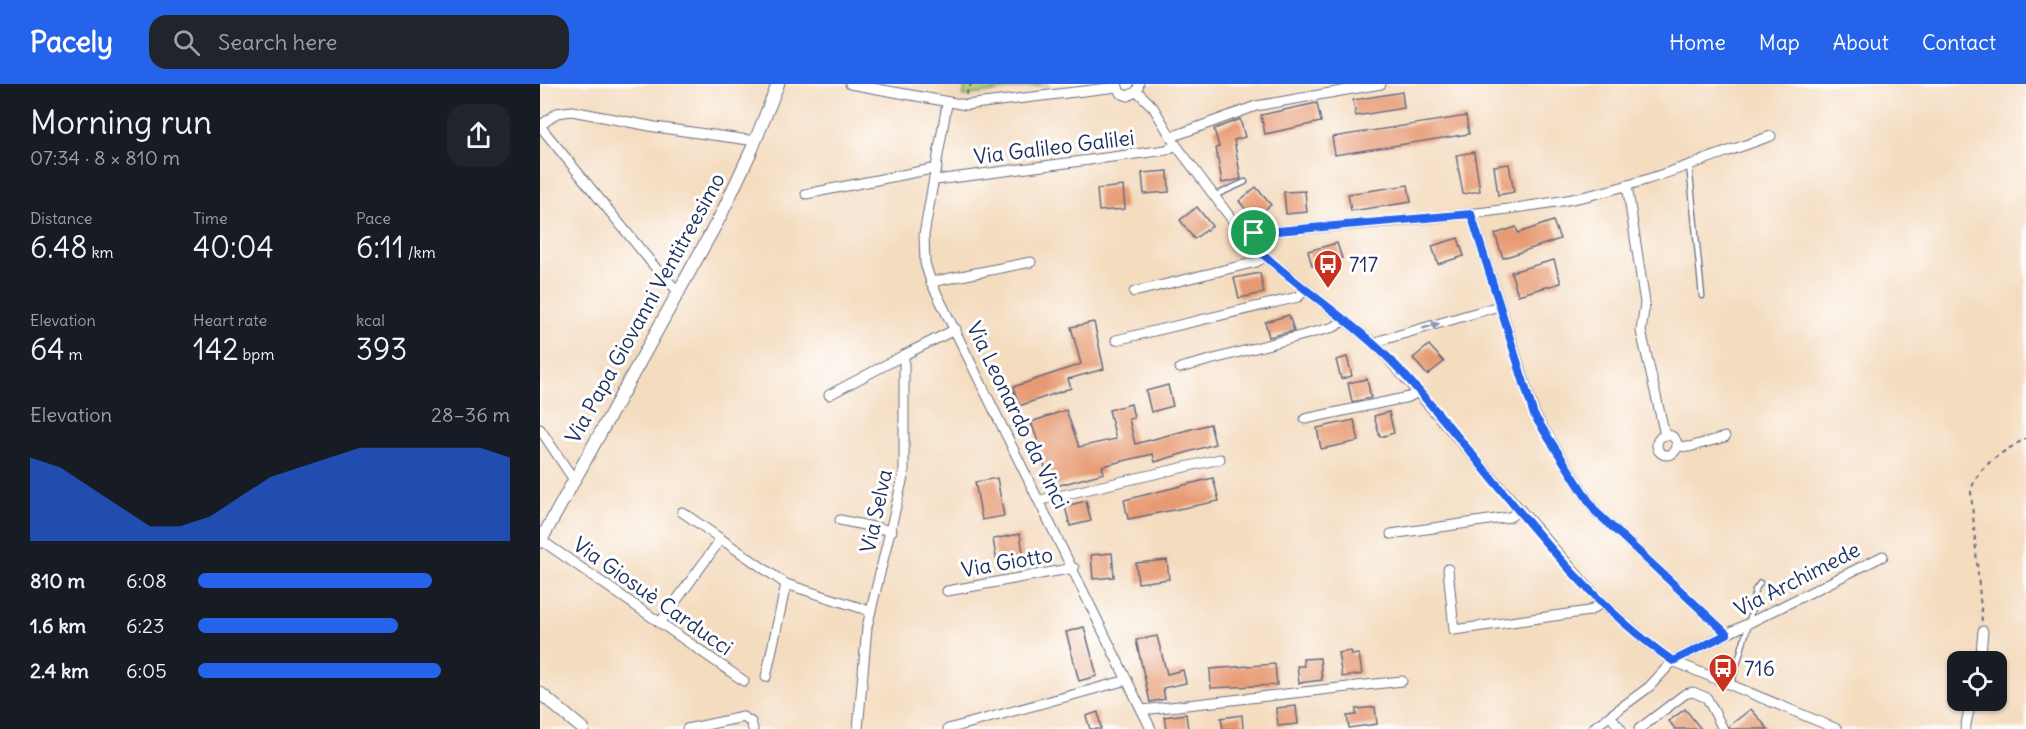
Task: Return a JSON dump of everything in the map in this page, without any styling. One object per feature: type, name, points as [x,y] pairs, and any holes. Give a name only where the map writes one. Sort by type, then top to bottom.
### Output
[{"type":"street","points":[[850,84],[947,104],[966,105],[1117,86],[1120,93],[1128,96],[1138,88],[1245,237],[1265,257],[1376,345],[1419,391],[1519,510],[1602,603],[1673,661],[1833,728]]},
{"type":"street","name":"Via Galileo Galilei","points":[[936,180],[1166,150],[1174,141],[1256,106],[1358,86],[1381,84]]},
{"type":"street","name":"Via Papa Giovanni Ventitreesimo","points":[[541,541],[722,215],[756,141],[776,85]]},
{"type":"street","name":"Via Leonardo da Vinci","points":[[947,104],[923,249],[931,282],[1041,500],[1151,729]]},
{"type":"street","points":[[680,293],[659,272],[540,126],[557,113],[572,111],[667,129],[756,141]]},
{"type":"street","points":[[1245,237],[1254,233],[1471,214],[1569,200],[1627,185],[1771,136]]},
{"type":"street","points":[[806,194],[938,168]]},
{"type":"street","points":[[1627,185],[1645,303],[1641,331],[1665,435]]},
{"type":"street","name":"Via Archimede","points":[[1471,214],[1534,415],[1595,511],[1727,634]]},
{"type":"street","points":[[1134,292],[1256,262],[1265,257]]},
{"type":"street","points":[[931,282],[1031,262]]},
{"type":"street","points":[[1116,340],[1298,297],[1306,289]]},
{"type":"street","points":[[1376,345],[1382,340],[1499,306]]},
{"type":"street","points":[[1180,368],[1334,327],[1345,320]]},
{"type":"street","points":[[829,395],[956,329]]},
{"type":"street","name":"Via Selva","points":[[858,729],[862,660],[870,611],[892,531],[904,473],[904,355]]},
{"type":"street","points":[[1305,419],[1408,397],[1419,391]]},
{"type":"street","points":[[540,429],[574,480]]},
{"type":"street","points":[[1665,435],[1673,437],[1678,446]]},
{"type":"street","points":[[1665,435],[1658,442],[1661,453],[1672,454],[1678,446]]},
{"type":"street","points":[[1678,446],[1689,447],[1725,437]]},
{"type":"street","points":[[1041,500],[1220,459]]},
{"type":"street","points":[[1391,534],[1510,517],[1519,510]]},
{"type":"street","points":[[682,512],[786,584],[870,611]]},
{"type":"street","points":[[840,520],[892,531]]},
{"type":"street","points":[[660,623],[721,539]]},
{"type":"street","name":"Via Giosuè Carducci","points":[[541,541],[744,681]]},
{"type":"street","name":"Via Archimede","points":[[1673,661],[1883,556]]},
{"type":"street","name":"Via Giotto","points":[[946,591],[1074,568]]},
{"type":"street","points":[[1448,568],[1454,630],[1589,611],[1602,603]]},
{"type":"street","points":[[766,677],[786,584]]},
{"type":"street","points":[[1981,651],[1983,631]]},
{"type":"street","points":[[1593,729],[1649,687],[1673,661]]},
{"type":"street","points":[[948,729],[977,725],[1127,680]]},
{"type":"street","points":[[1142,710],[1402,681]]},
{"type":"street","points":[[1639,729],[1685,694],[1693,692],[1707,698],[1723,729]]},
{"type":"street","points":[[540,693],[583,729]]},
{"type":"street","points":[[1965,729],[1969,711]]},
{"type":"street","points":[[1610,716],[1621,729]]},
{"type":"street","points":[[687,729],[743,717],[751,722],[753,729]]},
{"type":"lane","points":[[1689,164],[1702,296]]},
{"type":"lane","points":[[1214,196],[1245,182]]},
{"type":"lane","points":[[1731,685],[1749,623],[1755,590],[1760,583]]},
{"type":"path","points":[[1983,631],[1972,482],[1993,459],[2026,438]]},
{"type":"green space","points":[[966,84],[1049,84],[963,96]]},
{"type":"building","points":[[1402,92],[1404,108],[1356,116],[1353,100]]},
{"type":"building","points":[[1317,103],[1321,122],[1265,134],[1261,115]]},
{"type":"building","points":[[1466,116],[1469,134],[1335,155],[1332,137]]},
{"type":"building","points":[[1240,119],[1245,137],[1234,140],[1241,179],[1222,183],[1216,148],[1219,147],[1214,129]]},
{"type":"building","points":[[1474,152],[1480,191],[1463,194],[1456,155]]},
{"type":"building","points":[[1509,164],[1514,192],[1498,195],[1494,166]]},
{"type":"building","points":[[1168,171],[1169,192],[1144,194],[1142,173]]},
{"type":"building","points":[[1408,185],[1411,202],[1351,211],[1348,194]]},
{"type":"building","points":[[1123,186],[1125,209],[1099,211],[1097,189]]},
{"type":"building","points":[[1256,187],[1271,205],[1253,219],[1239,201]]},
{"type":"building","points":[[1305,191],[1307,212],[1286,214],[1284,192]]},
{"type":"building","points":[[1197,207],[1212,226],[1194,239],[1180,220]]},
{"type":"building","points":[[1553,221],[1560,239],[1503,258],[1495,234],[1516,227],[1518,233]]},
{"type":"building","points":[[1458,238],[1464,256],[1438,264],[1432,246]]},
{"type":"building","points":[[1337,243],[1342,258],[1312,266],[1308,251]]},
{"type":"building","points":[[1554,260],[1561,283],[1518,295],[1511,272]]},
{"type":"building","points":[[1260,273],[1264,293],[1239,298],[1234,278]]},
{"type":"building","points":[[1289,315],[1294,331],[1269,337],[1265,322]]},
{"type":"building","points":[[1094,322],[1104,369],[1068,379],[1071,388],[1019,406],[1013,387],[1081,364],[1071,327]]},
{"type":"building","points":[[1429,345],[1444,362],[1427,375],[1413,358]]},
{"type":"building","points":[[1347,357],[1352,376],[1341,379],[1336,360]]},
{"type":"building","points":[[1367,379],[1371,398],[1352,402],[1348,383]]},
{"type":"building","points":[[1168,385],[1173,406],[1151,412],[1146,391]]},
{"type":"building","points":[[1131,404],[1134,418],[1129,419],[1135,444],[1210,424],[1215,444],[1155,462],[1153,454],[1102,466],[1104,473],[1049,488],[1042,453],[1031,422],[1066,410],[1079,447],[1116,439],[1109,410]]},
{"type":"building","points":[[1389,412],[1394,433],[1380,437],[1374,416]]},
{"type":"building","points":[[1354,420],[1359,441],[1321,449],[1317,428]]},
{"type":"building","points":[[997,478],[1004,516],[982,520],[975,482]]},
{"type":"building","points":[[1213,478],[1219,501],[1128,519],[1124,500]]},
{"type":"building","points":[[1086,501],[1091,521],[1070,526],[1065,506]]},
{"type":"building","points":[[1020,534],[1024,558],[997,563],[993,539]]},
{"type":"building","points":[[1112,553],[1114,577],[1093,579],[1091,555]]},
{"type":"building","points":[[1167,560],[1169,579],[1138,583],[1136,563]]},
{"type":"building","points":[[1084,627],[1097,676],[1079,681],[1066,632]]},
{"type":"building","points":[[1157,636],[1167,674],[1183,670],[1186,683],[1163,688],[1165,699],[1150,702],[1136,640]]},
{"type":"building","points":[[1351,651],[1352,655],[1359,654],[1362,674],[1342,677],[1338,653]]},
{"type":"building","points":[[1320,658],[1322,680],[1299,683],[1297,666],[1304,666],[1303,659]]},
{"type":"building","points":[[1275,664],[1277,685],[1211,688],[1210,669]]},
{"type":"building","points":[[1296,706],[1298,724],[1278,726],[1276,708]]},
{"type":"building","points":[[1375,707],[1377,724],[1349,728],[1347,716],[1356,715],[1356,709]]},
{"type":"building","points":[[1685,709],[1701,729],[1675,729],[1669,721]]},
{"type":"building","points":[[1751,709],[1768,729],[1730,729],[1729,726]]},
{"type":"building","points":[[1098,712],[1101,729],[1090,729],[1086,716]]},
{"type":"building","points":[[1186,714],[1188,729],[1166,729],[1164,717]]},
{"type":"building","points":[[1242,715],[1243,729],[1223,729],[1221,718]]},
{"type":"place","name":"717","points":[[1328,290]]},
{"type":"place","name":"716","points":[[1723,694]]},
{"type":"route","points":[[1471,214],[1534,415],[1595,511],[1727,634],[1673,661],[1652,646],[1602,603],[1519,510],[1419,391],[1376,345],[1265,257],[1245,237],[1254,233],[1471,214]]}]
